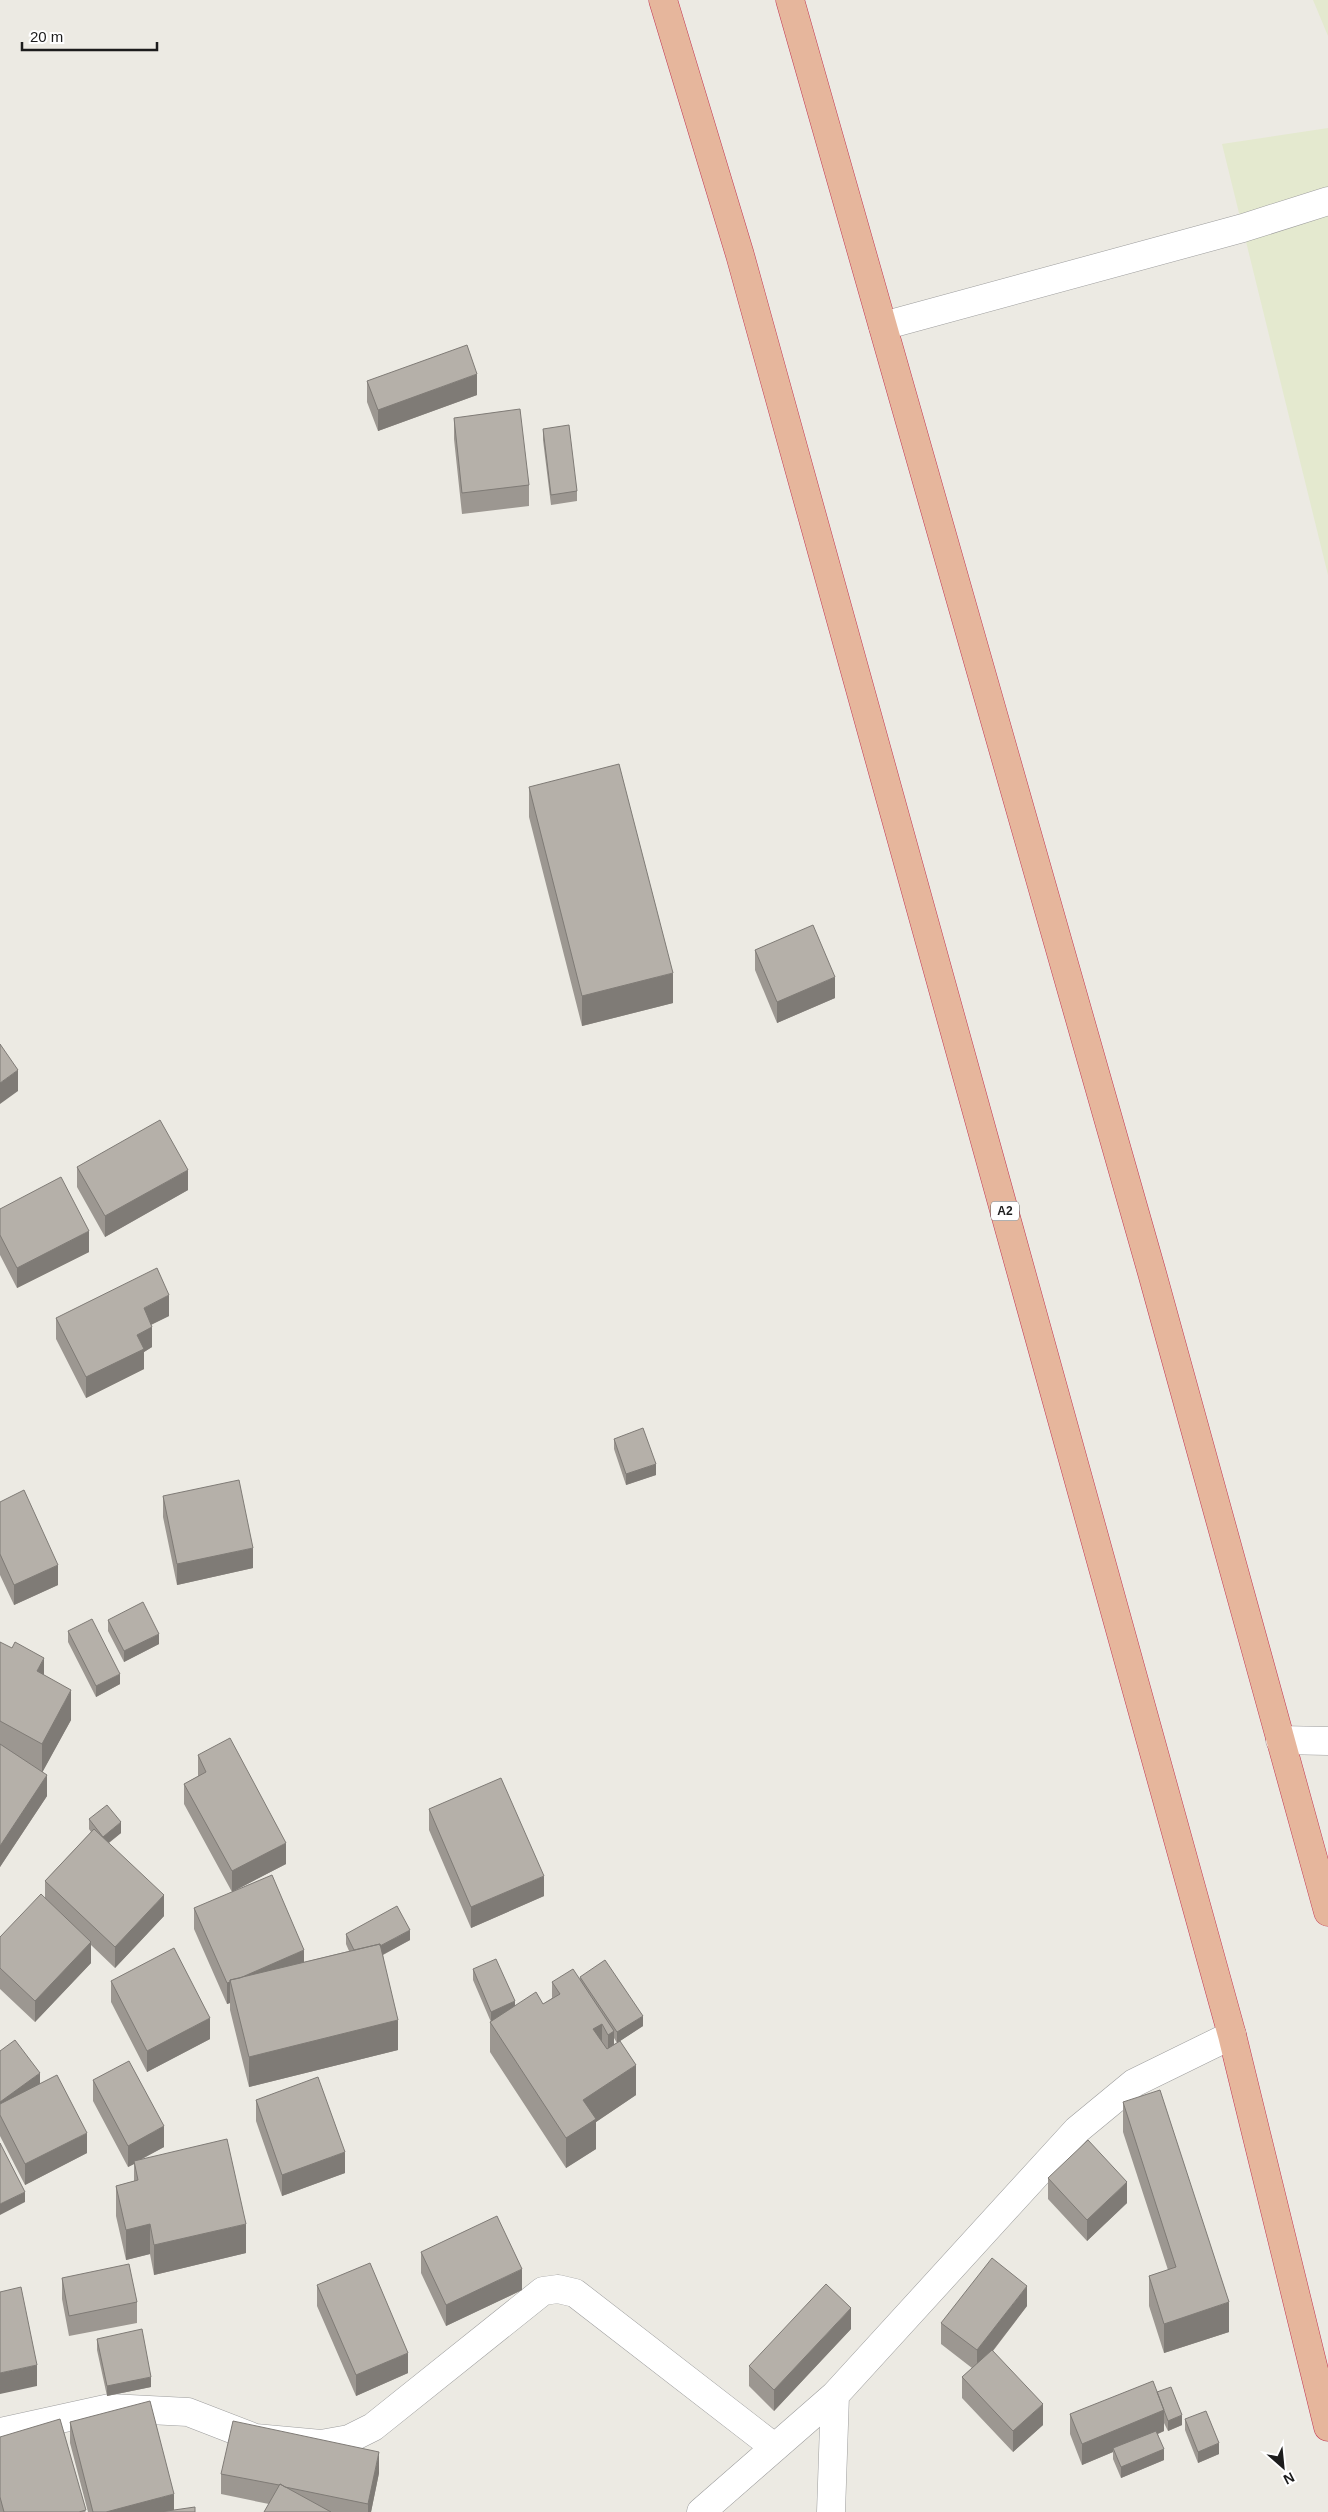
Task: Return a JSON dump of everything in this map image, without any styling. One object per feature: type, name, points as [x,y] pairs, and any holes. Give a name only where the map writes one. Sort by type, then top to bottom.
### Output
[{"type":"highway","name":"A2","points":[[663,0],[743,265],[1232,2034],[1328,2426]]},
{"type":"highway","points":[[790,0],[1152,1273],[1328,1912]]},
{"type":"street","points":[[883,326],[1243,228],[1328,200]]},
{"type":"street","points":[[1280,1740],[1328,1741]]},
{"type":"street","points":[[701,2512],[835,2395],[1077,2130],[1134,2083],[1232,2034]]},
{"type":"street","points":[[0,2432],[110,2408],[188,2412],[255,2438],[322,2444],[350,2439],[373,2427],[543,2291],[558,2288],[574,2293],[774,2447]]},
{"type":"street","points":[[831,2512],[835,2395]]},
{"type":"green space","points":[[1313,0],[1328,0],[1328,36]]},
{"type":"green space","points":[[1328,128],[1328,575],[1222,144]]},
{"type":"building","points":[[467,345],[477,374],[378,410],[367,381]]},
{"type":"building","points":[[520,409],[529,485],[462,493],[454,418]]},
{"type":"building","points":[[569,425],[577,491],[551,495],[543,429]]},
{"type":"building","points":[[619,764],[673,973],[582,996],[529,787]]},
{"type":"building","points":[[813,925],[835,977],[777,1002],[755,950]]},
{"type":"building","points":[[0,1044],[18,1070],[0,1083]]},
{"type":"building","points":[[160,1120],[188,1170],[105,1216],[77,1167]]},
{"type":"building","points":[[61,1177],[89,1231],[17,1268],[0,1235],[0,1209]]},
{"type":"building","points":[[157,1268],[169,1295],[144,1308],[152,1327],[137,1335],[144,1349],[86,1377],[56,1318]]},
{"type":"building","points":[[643,1428],[656,1464],[626,1474],[614,1439]]},
{"type":"building","points":[[239,1480],[253,1548],[177,1564],[163,1496]]},
{"type":"building","points":[[24,1490],[58,1565],[14,1585],[0,1554],[0,1502]]},
{"type":"building","points":[[143,1602],[159,1634],[124,1651],[108,1620]]},
{"type":"building","points":[[92,1619],[120,1674],[96,1686],[68,1631]]},
{"type":"building","points":[[0,1642],[12,1648],[15,1642],[44,1658],[37,1671],[71,1690],[42,1744],[0,1721]]},
{"type":"building","points":[[230,1738],[286,1843],[232,1871],[184,1784],[206,1772],[198,1755]]},
{"type":"building","points":[[0,1744],[47,1775],[0,1846]]},
{"type":"building","points":[[501,1778],[544,1876],[471,1907],[429,1809]]},
{"type":"building","points":[[107,1805],[121,1822],[103,1837],[89,1819]]},
{"type":"building","points":[[94,1829],[164,1895],[115,1947],[45,1881]]},
{"type":"building","points":[[272,1875],[304,1950],[240,1978],[230,1980],[227,1983],[194,1908]]},
{"type":"building","points":[[41,1894],[91,1942],[35,2001],[0,1968],[0,1937]]},
{"type":"building","points":[[397,1906],[410,1930],[380,1946],[380,1944],[354,1950],[346,1934]]},
{"type":"building","points":[[380,1944],[398,2020],[249,2057],[230,1980]]},
{"type":"building","points":[[174,1948],[210,2018],[147,2051],[111,1981]]},
{"type":"building","points":[[496,1959],[515,2001],[491,2012],[473,1969]]},
{"type":"building","points":[[605,1960],[643,2016],[617,2032],[580,1977]]},
{"type":"building","points":[[573,1969],[614,2031],[608,2035],[602,2024],[593,2029],[607,2049],[620,2041],[636,2065],[583,2100],[596,2119],[566,2138],[490,2022],[536,1992],[543,2004],[560,1994],[552,1982]]},
{"type":"building","points":[[15,2040],[40,2073],[0,2102],[0,2051]]},
{"type":"building","points":[[129,2061],[164,2126],[128,2146],[93,2080]]},
{"type":"building","points":[[57,2075],[87,2133],[25,2164],[0,2115],[0,2104]]},
{"type":"building","points":[[318,2077],[345,2152],[282,2175],[256,2100]]},
{"type":"building","points":[[1160,2090],[1229,2302],[1164,2324],[1149,2276],[1176,2267],[1123,2102]]},
{"type":"building","points":[[227,2139],[246,2224],[154,2245],[150,2224],[126,2230],[116,2186],[138,2180],[134,2161]]},
{"type":"building","points":[[1088,2140],[1127,2182],[1087,2220],[1048,2178]]},
{"type":"building","points":[[0,2143],[25,2192],[0,2204]]},
{"type":"building","points":[[497,2216],[522,2269],[446,2305],[421,2252]]},
{"type":"building","points":[[992,2258],[1027,2286],[977,2350],[941,2323]]},
{"type":"building","points":[[370,2263],[408,2353],[356,2375],[317,2285]]},
{"type":"building","points":[[129,2264],[137,2302],[69,2316],[62,2278]]},
{"type":"building","points":[[826,2284],[851,2308],[774,2390],[749,2366]]},
{"type":"building","points":[[21,2287],[37,2365],[0,2373],[0,2292]]},
{"type":"building","points":[[142,2329],[151,2377],[107,2386],[97,2339]]},
{"type":"building","points":[[992,2350],[1043,2404],[1013,2431],[962,2377]]},
{"type":"building","points":[[1153,2381],[1164,2410],[1082,2444],[1070,2414]]},
{"type":"building","points":[[1171,2387],[1182,2415],[1168,2421],[1157,2392]]},
{"type":"building","points":[[150,2401],[174,2494],[106,2512],[93,2512],[70,2422]]},
{"type":"building","points":[[1206,2411],[1219,2443],[1198,2452],[1185,2419]]},
{"type":"building","points":[[60,2419],[86,2510],[79,2512],[4,2512],[0,2497],[0,2437]]},
{"type":"building","points":[[233,2421],[379,2452],[368,2504],[285,2487],[280,2484],[221,2474]]},
{"type":"building","points":[[1156,2431],[1164,2449],[1121,2467],[1113,2448]]},
{"type":"building","points":[[280,2484],[331,2512],[264,2512]]},
{"type":"building","points":[[195,2507],[195,2512],[160,2512]]}]
